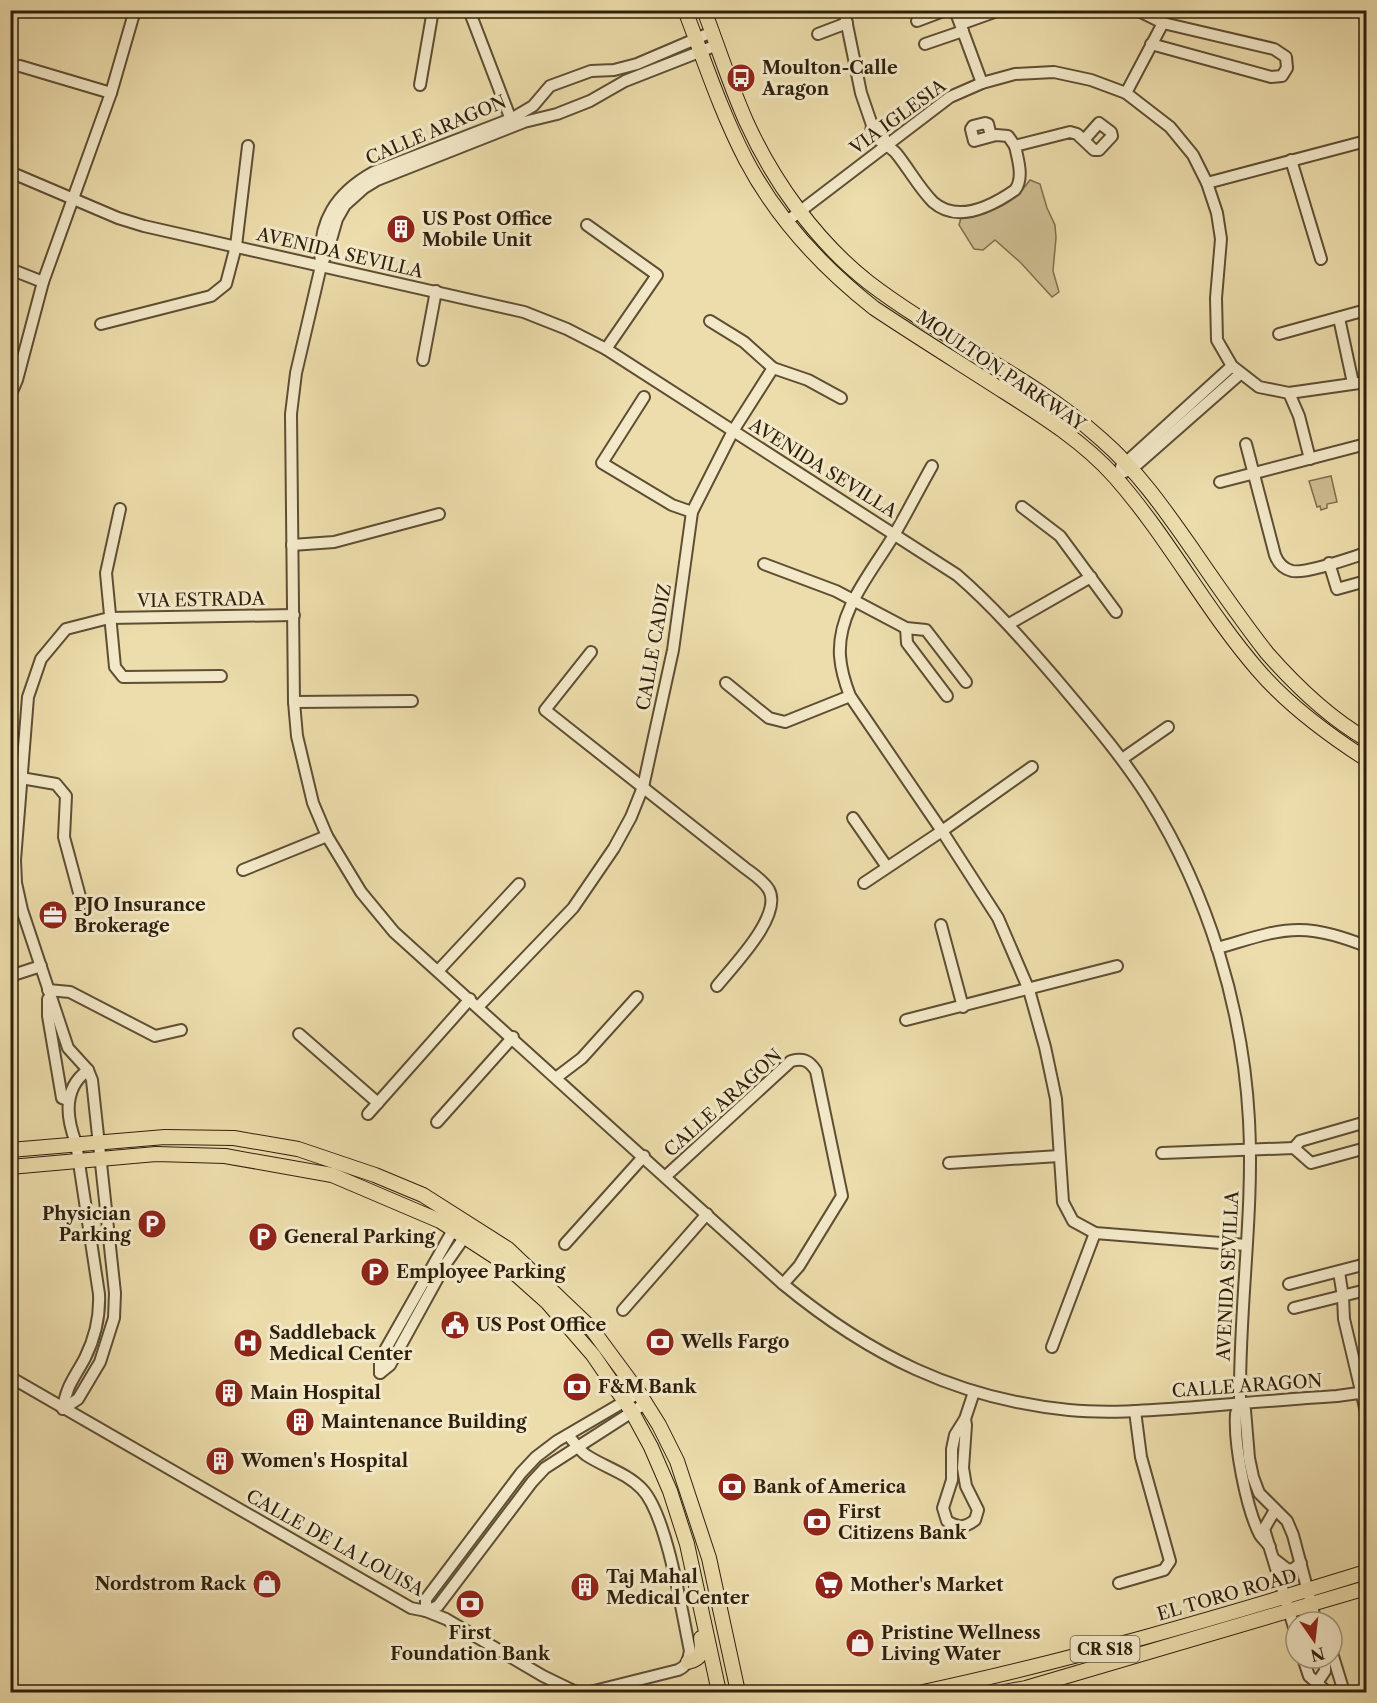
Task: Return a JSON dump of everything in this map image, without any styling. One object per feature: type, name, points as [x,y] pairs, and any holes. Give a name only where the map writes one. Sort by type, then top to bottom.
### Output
[{"type":"main road","name":"MOULTON PARKWAY","points":[[685,10],[745,157],[786,222],[806,246],[874,308],[1057,426],[1114,476],[1152,522],[1235,640],[1259,670],[1312,721],[1366,759]]},
{"type":"main road","name":"MOULTON PARKWAY","points":[[704,10],[746,120],[758,144],[774,173],[800,211],[821,236],[867,281],[1055,403],[1100,438],[1129,465],[1150,490],[1267,653],[1288,677],[1312,699],[1366,739]]},
{"type":"main road","points":[[10,1150],[98,1141],[234,1138],[298,1149],[375,1175],[423,1195],[547,1302],[593,1356],[628,1406],[651,1447],[676,1508],[691,1563],[719,1692]]},
{"type":"main road","points":[[10,1167],[156,1154],[225,1156],[332,1174],[508,1249],[591,1328],[643,1398],[677,1461],[709,1558],[738,1692]]},
{"type":"main road","name":"EL TORO ROAD","points":[[1005,1692],[1026,1688],[1310,1597],[1366,1572]]},
{"type":"main road","name":"EL TORO ROAD","points":[[1310,1597],[1366,1588]]},
{"type":"main road","name":"EL TORO ROAD","points":[[923,1692],[1022,1671],[1287,1604]]},
{"type":"main road","points":[[686,1664],[695,1660],[703,1651],[699,1621],[701,1613]]},
{"type":"main road","points":[[686,1664],[714,1670]]},
{"type":"street","points":[[10,396],[17,380],[43,282],[111,93],[135,10]]},
{"type":"street","points":[[420,85],[433,10]]},
{"type":"street","points":[[469,10],[512,123]]},
{"type":"street","points":[[844,10],[861,93],[872,125],[878,127],[886,146],[894,151],[932,200],[941,207],[962,212],[986,207],[1018,186],[1020,169],[1016,146],[1008,136],[991,136],[974,141]]},
{"type":"street","points":[[917,21],[946,10]]},
{"type":"street","points":[[955,10],[982,83]]},
{"type":"street","points":[[926,44],[1000,10]]},
{"type":"street","points":[[1137,10],[1162,23],[1274,49],[1286,57],[1287,68],[1282,76],[1271,77],[1151,44]]},
{"type":"street","points":[[818,34],[847,23]]},
{"type":"street","points":[[1126,93],[1162,23]]},
{"type":"street","name":"CALLE ARAGON","points":[[512,123],[533,106],[550,86],[591,71],[614,70],[638,64],[715,39]]},
{"type":"street","name":"CALLE ARAGON","points":[[698,45],[590,101],[512,123],[374,172],[351,187],[342,196],[328,218],[320,248],[321,266],[296,373],[291,414],[294,702],[304,769],[327,836],[361,892],[394,932],[513,1037],[783,1284],[836,1326],[884,1354],[925,1374],[974,1392],[1027,1404],[1070,1410],[1135,1411],[1364,1392]]},
{"type":"street","points":[[20,66],[111,93]]},
{"type":"street","name":"VIA IGLESIA","points":[[786,222],[950,97],[982,83],[1015,74],[1054,72],[1091,80],[1126,93],[1170,127],[1192,155],[1207,183],[1217,213],[1221,239],[1216,298],[1217,340],[1236,370]]},
{"type":"street","points":[[1016,146],[1070,132],[1084,140],[1094,150],[1099,150],[1112,136],[1111,132],[1099,123],[1084,140]]},
{"type":"street","points":[[1207,183],[1366,141]]},
{"type":"street","name":"AVENIDA SEVILLA","points":[[101,324],[211,296],[226,284],[236,246],[248,146]]},
{"type":"street","points":[[1291,160],[1321,260]]},
{"type":"street","name":"AVENIDA SEVILLA","points":[[10,172],[135,223],[524,312],[567,329],[606,349],[957,575],[1009,624],[1122,759],[1149,800],[1198,897],[1228,986],[1246,1085],[1249,1150],[1249,1198],[1239,1365],[1240,1403],[1236,1413],[1241,1467],[1254,1517],[1261,1537],[1270,1547],[1289,1610]]},
{"type":"street","points":[[587,225],[657,275],[606,349]]},
{"type":"street","points":[[10,269],[43,282]]},
{"type":"street","name":"AVENIDA SEVILLA","points":[[423,360],[436,291]]},
{"type":"street","points":[[1279,334],[1366,310]]},
{"type":"street","points":[[1339,318],[1353,383]]},
{"type":"street","points":[[710,321],[744,342],[773,368],[808,380],[841,398]]},
{"type":"street","name":"AVENIDA SEVILLA","points":[[733,431],[773,368]]},
{"type":"street","points":[[1114,476],[1236,370],[1259,387],[1289,393],[1366,382]]},
{"type":"street","points":[[1289,393],[1299,416],[1310,459]]},
{"type":"street","points":[[644,397],[603,463],[672,505],[692,512]]},
{"type":"street","name":"CALLE CADIZ","points":[[474,1003],[573,908],[594,880],[631,817],[643,787],[673,650],[692,512],[733,431]]},
{"type":"street","points":[[1246,444],[1275,555],[1280,563],[1287,569],[1297,571],[1366,553]]},
{"type":"street","points":[[1220,482],[1366,444]]},
{"type":"street","name":"AVENIDA SEVILLA","points":[[895,534],[932,466]]},
{"type":"street","points":[[1022,507],[1060,536],[1116,612]]},
{"type":"street","points":[[120,509],[106,573],[115,667],[123,677],[221,676]]},
{"type":"street","points":[[292,545],[334,542],[439,514]]},
{"type":"street","points":[[895,534],[853,600],[843,626],[840,654],[842,673],[850,696],[998,918],[1029,990],[1045,1047],[1056,1099],[1063,1202],[1073,1221],[1095,1233],[1246,1245]]},
{"type":"street","points":[[1329,563],[1337,589],[1366,581]]},
{"type":"street","points":[[764,564],[836,591],[906,628],[926,630],[966,682]]},
{"type":"street","points":[[1009,624],[1091,578]]},
{"type":"street","name":"VIA ESTRADA","points":[[88,1070],[68,1048],[22,910],[16,884],[15,860],[28,698],[41,659],[66,629],[109,618],[294,615]]},
{"type":"street","points":[[906,628],[907,643],[947,696]]},
{"type":"street","points":[[591,652],[545,710],[745,868],[770,891],[772,907],[765,926],[717,986]]},
{"type":"street","points":[[726,683],[769,718],[785,722],[850,696]]},
{"type":"street","points":[[294,702],[412,700]]},
{"type":"street","points":[[1122,759],[1168,727]]},
{"type":"street","points":[[864,883],[1032,767]]},
{"type":"street","points":[[21,778],[56,784],[66,796],[64,837],[82,904]]},
{"type":"street","points":[[853,818],[887,867]]},
{"type":"street","points":[[243,870],[327,836]]},
{"type":"street","points":[[438,971],[519,884]]},
{"type":"street","points":[[941,925],[963,1007]]},
{"type":"street","points":[[1217,948],[1272,933],[1300,930],[1324,933],[1366,946]]},
{"type":"street","points":[[10,975],[41,966]]},
{"type":"street","points":[[906,1020],[1116,966]]},
{"type":"street","points":[[48,990],[70,992],[155,1036],[181,1030]]},
{"type":"street","name":"VIA ESTRADA","points":[[48,990],[48,1016],[62,1098],[68,1100],[71,1130],[76,1143],[100,1313],[86,1356],[65,1392],[63,1408]]},
{"type":"street","points":[[557,1077],[582,1058],[637,997]]},
{"type":"street","points":[[368,1114],[474,1003]]},
{"type":"street","points":[[299,1034],[378,1103]]},
{"type":"street","points":[[437,1122],[513,1037]]},
{"type":"street","name":"CALLE ARAGON","points":[[666,1176],[791,1061],[801,1059],[811,1063],[816,1071],[842,1196],[799,1266],[783,1284]]},
{"type":"street","points":[[63,1408],[78,1399],[100,1362],[114,1318],[113,1273],[92,1080],[88,1070],[75,1082],[68,1100]]},
{"type":"street","points":[[1294,1148],[1300,1140],[1366,1122]]},
{"type":"street","points":[[1162,1153],[1294,1148],[1311,1163],[1366,1148]]},
{"type":"street","name":"CALLE ARAGON","points":[[565,1244],[644,1156]]},
{"type":"street","points":[[949,1163],[1059,1156]]},
{"type":"street","points":[[623,1310],[707,1214]]},
{"type":"street","points":[[463,1228],[390,1365],[380,1373],[380,1359],[463,1228]]},
{"type":"street","points":[[1052,1347],[1095,1233]]},
{"type":"street","points":[[1289,1284],[1366,1264]]},
{"type":"street","points":[[1339,1272],[1344,1319],[1364,1392],[1366,1412]]},
{"type":"street","points":[[1294,1308],[1366,1290]]},
{"type":"street","name":"CALLE DE LA LOUISA","points":[[10,1377],[411,1608],[446,1619],[551,1681],[576,1692]]},
{"type":"street","points":[[964,1419],[966,1425],[963,1468],[966,1486],[978,1510],[975,1520],[959,1527],[947,1521],[943,1508],[952,1480],[955,1435],[974,1392]]},
{"type":"street","points":[[628,1406],[545,1468],[438,1606],[426,1611],[426,1599],[521,1473],[543,1451],[568,1435],[643,1398]]},
{"type":"street","name":"AVENIDA SEVILLA","points":[[1240,1403],[1245,1410],[1253,1478],[1259,1493],[1287,1521],[1297,1548],[1313,1610]]},
{"type":"street","points":[[1119,1583],[1164,1570],[1170,1561],[1141,1456],[1135,1411]]},
{"type":"street","points":[[568,1435],[585,1455],[636,1484],[655,1507],[675,1581],[690,1651],[686,1664],[590,1692]]},
{"type":"street","points":[[1270,1547],[1264,1526],[1275,1510]]},
{"type":"street","points":[[1274,1559],[1287,1569],[1293,1570],[1301,1563]]},
{"type":"street","points":[[1307,1670],[1309,1676],[1327,1692]]},
{"type":"street","points":[[1317,1683],[1325,1670]]},
{"type":"street","points":[[1337,1670],[1344,1692]]},
{"type":"shaded area","points":[[1030,180],[1040,184],[1055,225],[1053,271],[1059,292],[1052,297],[1021,263],[995,240],[983,250],[974,249],[959,225],[961,218],[1000,207],[1008,202]]},
{"type":"shaded area","points":[[1331,476],[1337,502],[1327,504],[1327,508],[1321,510],[1320,506],[1317,507],[1309,481]]},
{"type":"place","name":"Moulton-Calle Aragon","points":[[741,78]]},
{"type":"place","name":"US Post Office Mobile Unit","points":[[401,229]]},
{"type":"place","name":"PJO Insurance Brokerage","points":[[53,915]]},
{"type":"place","name":"Physician Parking","points":[[152,1224]]},
{"type":"place","name":"General Parking","points":[[263,1237]]},
{"type":"place","name":"Employee Parking","points":[[375,1272]]},
{"type":"place","name":"US Post Office","points":[[455,1325]]},
{"type":"place","name":"Wells Fargo","points":[[660,1342]]},
{"type":"place","name":"Saddleback Medical Center","points":[[248,1343]]},
{"type":"place","name":"F&M Bank","points":[[577,1387]]},
{"type":"place","name":"Main Hospital","points":[[229,1393]]},
{"type":"place","name":"Maintenance Building","points":[[300,1422]]},
{"type":"place","name":"Women's Hospital","points":[[220,1461]]},
{"type":"place","name":"Bank of America","points":[[732,1487]]},
{"type":"place","name":"First Citizens Bank","points":[[817,1522]]},
{"type":"place","name":"Nordstrom Rack","points":[[267,1584]]},
{"type":"place","name":"Mother's Market","points":[[829,1585]]},
{"type":"place","name":"Taj Mahal Medical Center","points":[[585,1587]]},
{"type":"place","name":"First Foundation Bank","points":[[470,1604]]},
{"type":"place","name":"Pristine Wellness Living Water","points":[[860,1643]]}]
